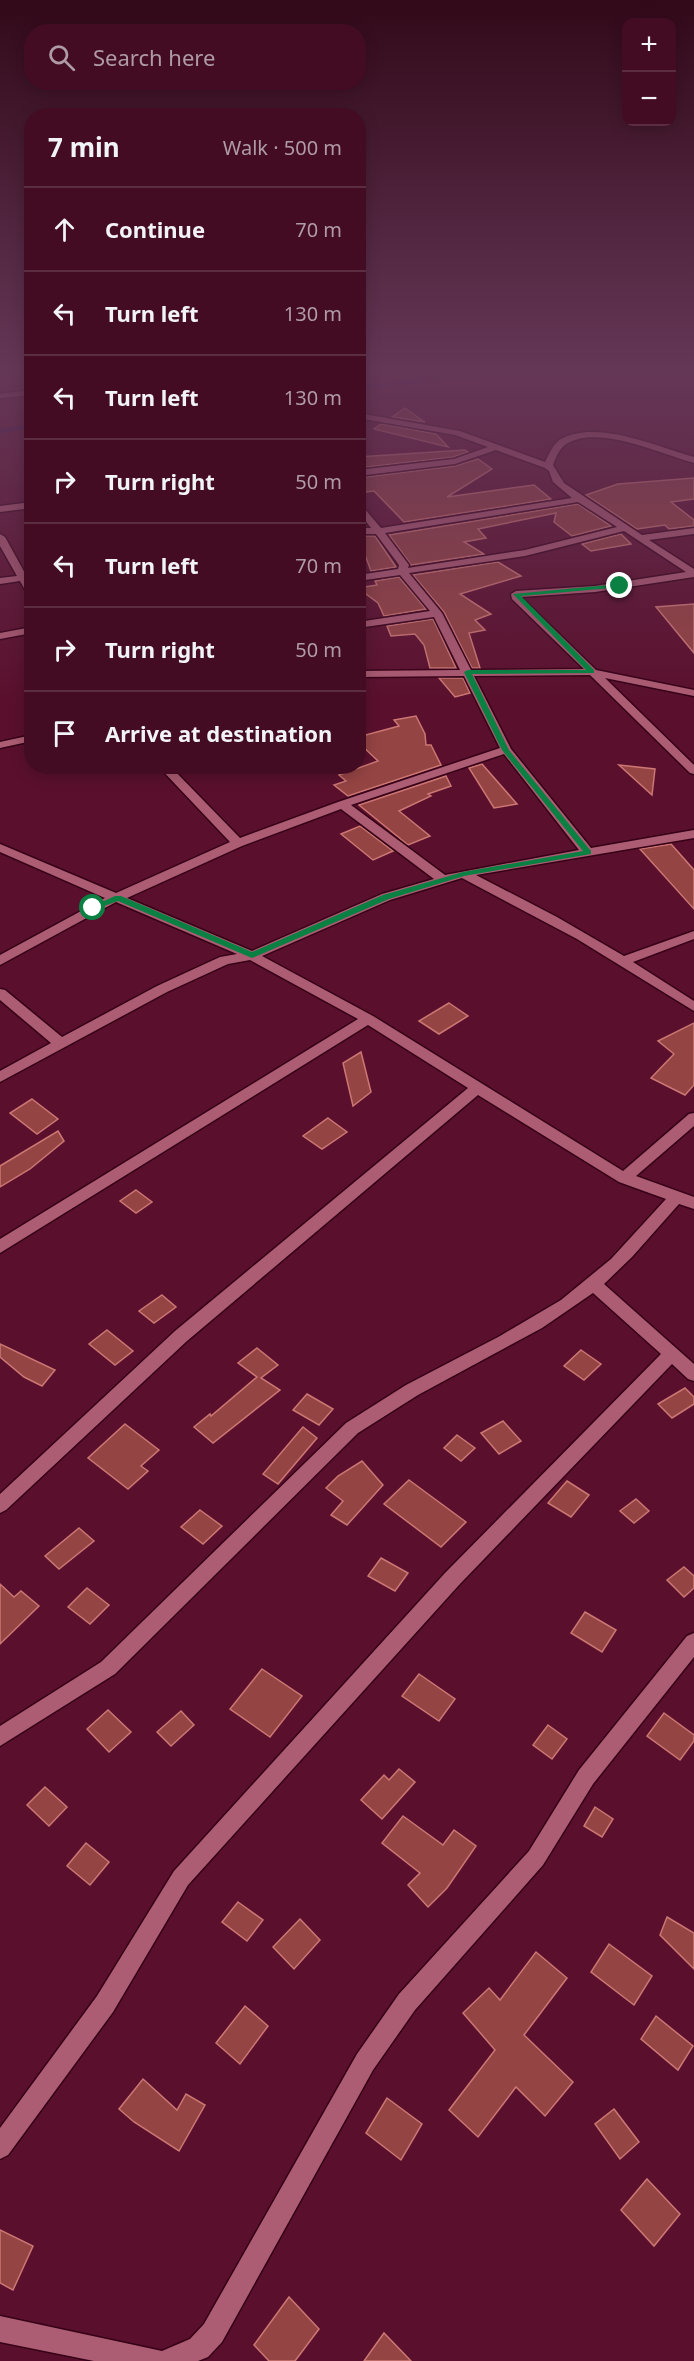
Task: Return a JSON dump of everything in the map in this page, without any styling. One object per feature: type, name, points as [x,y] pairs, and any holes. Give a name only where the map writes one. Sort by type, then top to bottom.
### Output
[{"type":"street","points":[[555,478],[580,499],[694,574]]},
{"type":"street","points":[[366,531],[379,531],[580,499]]},
{"type":"street","points":[[0,509],[24,506]]},
{"type":"street","points":[[366,514],[404,565],[402,571]]},
{"type":"street","points":[[366,577],[525,553],[626,528]]},
{"type":"street","points":[[641,538],[694,531]]},
{"type":"street","points":[[0,537],[24,573]]},
{"type":"street","points":[[402,571],[436,613],[506,750],[588,853]]},
{"type":"street","points":[[694,574],[596,589],[516,594],[694,771]]},
{"type":"street","points":[[0,581],[24,578]]},
{"type":"street","points":[[366,624],[436,613]]},
{"type":"street","points":[[0,636],[24,632]]},
{"type":"street","points":[[366,674],[592,672],[694,693]]},
{"type":"street","points":[[0,734],[4,744],[24,740]]},
{"type":"street","points":[[0,961],[93,908],[238,843],[342,804],[506,750]]},
{"type":"street","points":[[171,774],[238,843]]},
{"type":"street","points":[[342,804],[443,880]]},
{"type":"street","points":[[0,1077],[162,989],[225,960],[252,956],[358,907],[463,874],[694,834]]},
{"type":"street","points":[[0,848],[252,956],[368,1019],[571,1148],[624,1178],[694,1203]]},
{"type":"street","points":[[0,863],[17,855]]},
{"type":"street","points":[[463,874],[501,892],[624,961],[694,1007]]},
{"type":"street","points":[[624,961],[694,935]]},
{"type":"street","points":[[0,993],[60,1043]]},
{"type":"street","points":[[0,1247],[368,1019]]},
{"type":"street","points":[[0,1505],[181,1336],[477,1088]]},
{"type":"street","points":[[624,1178],[694,1118]]},
{"type":"street","points":[[0,1737],[108,1668],[352,1428],[377,1409],[516,1334],[594,1284],[632,1249],[676,1197]]},
{"type":"street","points":[[594,1284],[694,1374]]},
{"type":"street","points":[[0,2147],[105,2004],[181,1878],[452,1579],[672,1354]]},
{"type":"street","points":[[169,2361],[199,2348],[213,2333],[365,2062],[406,2002],[536,1858],[585,1777],[694,1642]]},
{"type":"street","points":[[0,2329],[155,2361]]},
{"type":"building","points":[[366,478],[477,478],[447,497],[534,485],[551,499],[404,522],[374,491],[366,492]]},
{"type":"building","points":[[694,478],[694,499],[671,502],[694,520],[694,526],[669,529],[665,525],[637,529],[586,495],[618,484]]},
{"type":"building","points":[[578,504],[611,526],[572,536],[554,522],[556,513],[478,529],[486,538],[464,542],[484,554],[411,565],[389,535]]},
{"type":"building","points":[[621,534],[631,544],[591,551],[582,544]]},
{"type":"building","points":[[366,536],[375,536],[396,567],[371,571],[366,558]]},
{"type":"building","points":[[498,562],[521,576],[460,594],[491,614],[475,620],[485,630],[469,633],[480,668],[472,668],[444,612],[413,575]]},
{"type":"building","points":[[399,577],[426,609],[384,616],[378,603],[366,594],[366,587],[377,585],[375,581]]},
{"type":"building","points":[[694,604],[694,653],[656,607]]},
{"type":"building","points":[[433,619],[456,668],[430,668],[424,645],[415,634],[391,636],[387,626]]},
{"type":"building","points":[[439,678],[463,678],[470,693],[455,697]]},
{"type":"building","points":[[416,716],[425,734],[426,745],[431,745],[441,765],[348,796],[334,785],[346,781],[339,775],[366,774],[366,765],[378,761],[366,750],[366,735],[399,726],[394,720]]},
{"type":"building","points":[[482,764],[517,804],[494,808],[469,768]]},
{"type":"building","points":[[619,765],[655,769],[652,795]]},
{"type":"building","points":[[446,776],[451,786],[428,794],[431,796],[399,811],[430,836],[408,845],[359,805]]},
{"type":"building","points":[[360,826],[393,851],[373,860],[341,834]]},
{"type":"building","points":[[671,844],[694,870],[694,909],[640,849]]},
{"type":"building","points":[[449,1003],[468,1016],[439,1034],[419,1021]]},
{"type":"building","points":[[694,1023],[694,1085],[685,1095],[651,1078],[674,1054],[658,1041]]},
{"type":"building","points":[[361,1052],[371,1092],[353,1106],[343,1063]]},
{"type":"building","points":[[32,1099],[58,1119],[37,1134],[10,1113]]},
{"type":"building","points":[[328,1118],[347,1132],[322,1149],[303,1136]]},
{"type":"building","points":[[58,1131],[64,1141],[30,1169],[0,1187],[0,1166]]},
{"type":"building","points":[[136,1190],[152,1202],[136,1213],[120,1201]]},
{"type":"building","points":[[162,1295],[176,1307],[154,1323],[139,1311]]},
{"type":"building","points":[[107,1330],[133,1351],[115,1365],[89,1344]]},
{"type":"building","points":[[0,1344],[55,1370],[42,1386],[24,1377],[0,1357]]},
{"type":"building","points":[[257,1348],[278,1365],[261,1378],[280,1390],[213,1443],[194,1427],[210,1414],[211,1416],[257,1377],[238,1363]]},
{"type":"building","points":[[581,1350],[601,1364],[584,1380],[564,1366]]},
{"type":"building","points":[[685,1388],[694,1397],[694,1404],[672,1418],[658,1404]]},
{"type":"building","points":[[307,1394],[333,1409],[319,1425],[293,1410]]},
{"type":"building","points":[[503,1421],[521,1441],[499,1454],[481,1433]]},
{"type":"building","points":[[125,1424],[159,1450],[141,1466],[148,1471],[128,1489],[88,1458]]},
{"type":"building","points":[[303,1427],[317,1438],[278,1484],[263,1474]]},
{"type":"building","points":[[457,1435],[475,1448],[461,1461],[444,1448]]},
{"type":"building","points":[[362,1461],[383,1485],[347,1525],[331,1515],[343,1501],[326,1488],[338,1476]]},
{"type":"building","points":[[409,1480],[466,1522],[441,1547],[384,1504]]},
{"type":"building","points":[[567,1481],[589,1495],[571,1517],[548,1503]]},
{"type":"building","points":[[636,1499],[649,1511],[634,1523],[620,1511]]},
{"type":"building","points":[[200,1510],[222,1526],[203,1544],[181,1527]]},
{"type":"building","points":[[79,1528],[94,1541],[59,1569],[45,1556]]},
{"type":"building","points":[[381,1558],[408,1573],[395,1591],[368,1576]]},
{"type":"building","points":[[684,1567],[694,1576],[694,1588],[684,1597],[667,1580]]},
{"type":"building","points":[[0,1584],[14,1597],[21,1591],[39,1606],[0,1644]]},
{"type":"building","points":[[87,1588],[109,1605],[90,1624],[68,1607]]},
{"type":"building","points":[[585,1612],[616,1630],[602,1652],[571,1633]]},
{"type":"building","points":[[262,1669],[302,1696],[270,1737],[230,1709]]},
{"type":"building","points":[[419,1674],[455,1699],[439,1721],[402,1696]]},
{"type":"building","points":[[108,1710],[131,1732],[109,1752],[87,1729]]},
{"type":"building","points":[[181,1711],[194,1725],[171,1746],[157,1732]]},
{"type":"building","points":[[664,1713],[694,1735],[694,1741],[680,1760],[647,1736]]},
{"type":"building","points":[[548,1725],[567,1739],[552,1759],[533,1745]]},
{"type":"building","points":[[399,1769],[415,1782],[382,1819],[361,1800],[384,1775],[389,1780]]},
{"type":"building","points":[[45,1787],[67,1807],[49,1826],[27,1805]]},
{"type":"building","points":[[595,1807],[613,1819],[602,1837],[584,1826]]},
{"type":"building","points":[[403,1816],[443,1845],[454,1830],[476,1846],[447,1888],[428,1907],[408,1885],[420,1873],[382,1843]]},
{"type":"building","points":[[86,1843],[109,1862],[90,1885],[67,1866]]},
{"type":"building","points":[[238,1902],[263,1920],[247,1941],[222,1922]]},
{"type":"building","points":[[667,1917],[694,1933],[694,1969],[660,1935]]},
{"type":"building","points":[[300,1919],[320,1940],[294,1969],[273,1947]]},
{"type":"building","points":[[609,1944],[652,1976],[634,2005],[591,1972]]},
{"type":"building","points":[[536,1952],[567,1978],[524,2035],[573,2082],[545,2116],[516,2087],[478,2137],[449,2110],[495,2050],[463,2013],[489,1988],[500,2000]]},
{"type":"building","points":[[245,2006],[268,2026],[240,2064],[216,2043]]},
{"type":"building","points":[[656,2016],[693,2046],[678,2070],[641,2039]]},
{"type":"building","points":[[143,2079],[177,2110],[186,2094],[205,2105],[179,2151],[134,2122],[119,2109]]},
{"type":"building","points":[[387,2098],[422,2124],[401,2160],[366,2133]]},
{"type":"building","points":[[614,2109],[639,2142],[620,2159],[595,2124]]},
{"type":"building","points":[[647,2179],[680,2214],[654,2246],[621,2210]]},
{"type":"building","points":[[0,2230],[33,2246],[13,2290],[0,2283]]},
{"type":"building","points":[[289,2297],[319,2329],[295,2361],[269,2361],[254,2345]]},
{"type":"building","points":[[384,2333],[411,2361],[364,2361]]},
{"type":"route","points":[[93,908],[118,898],[252,956],[358,907],[386,897],[463,874],[588,853],[506,750],[468,672],[592,672],[516,597],[516,594],[620,586]]}]
